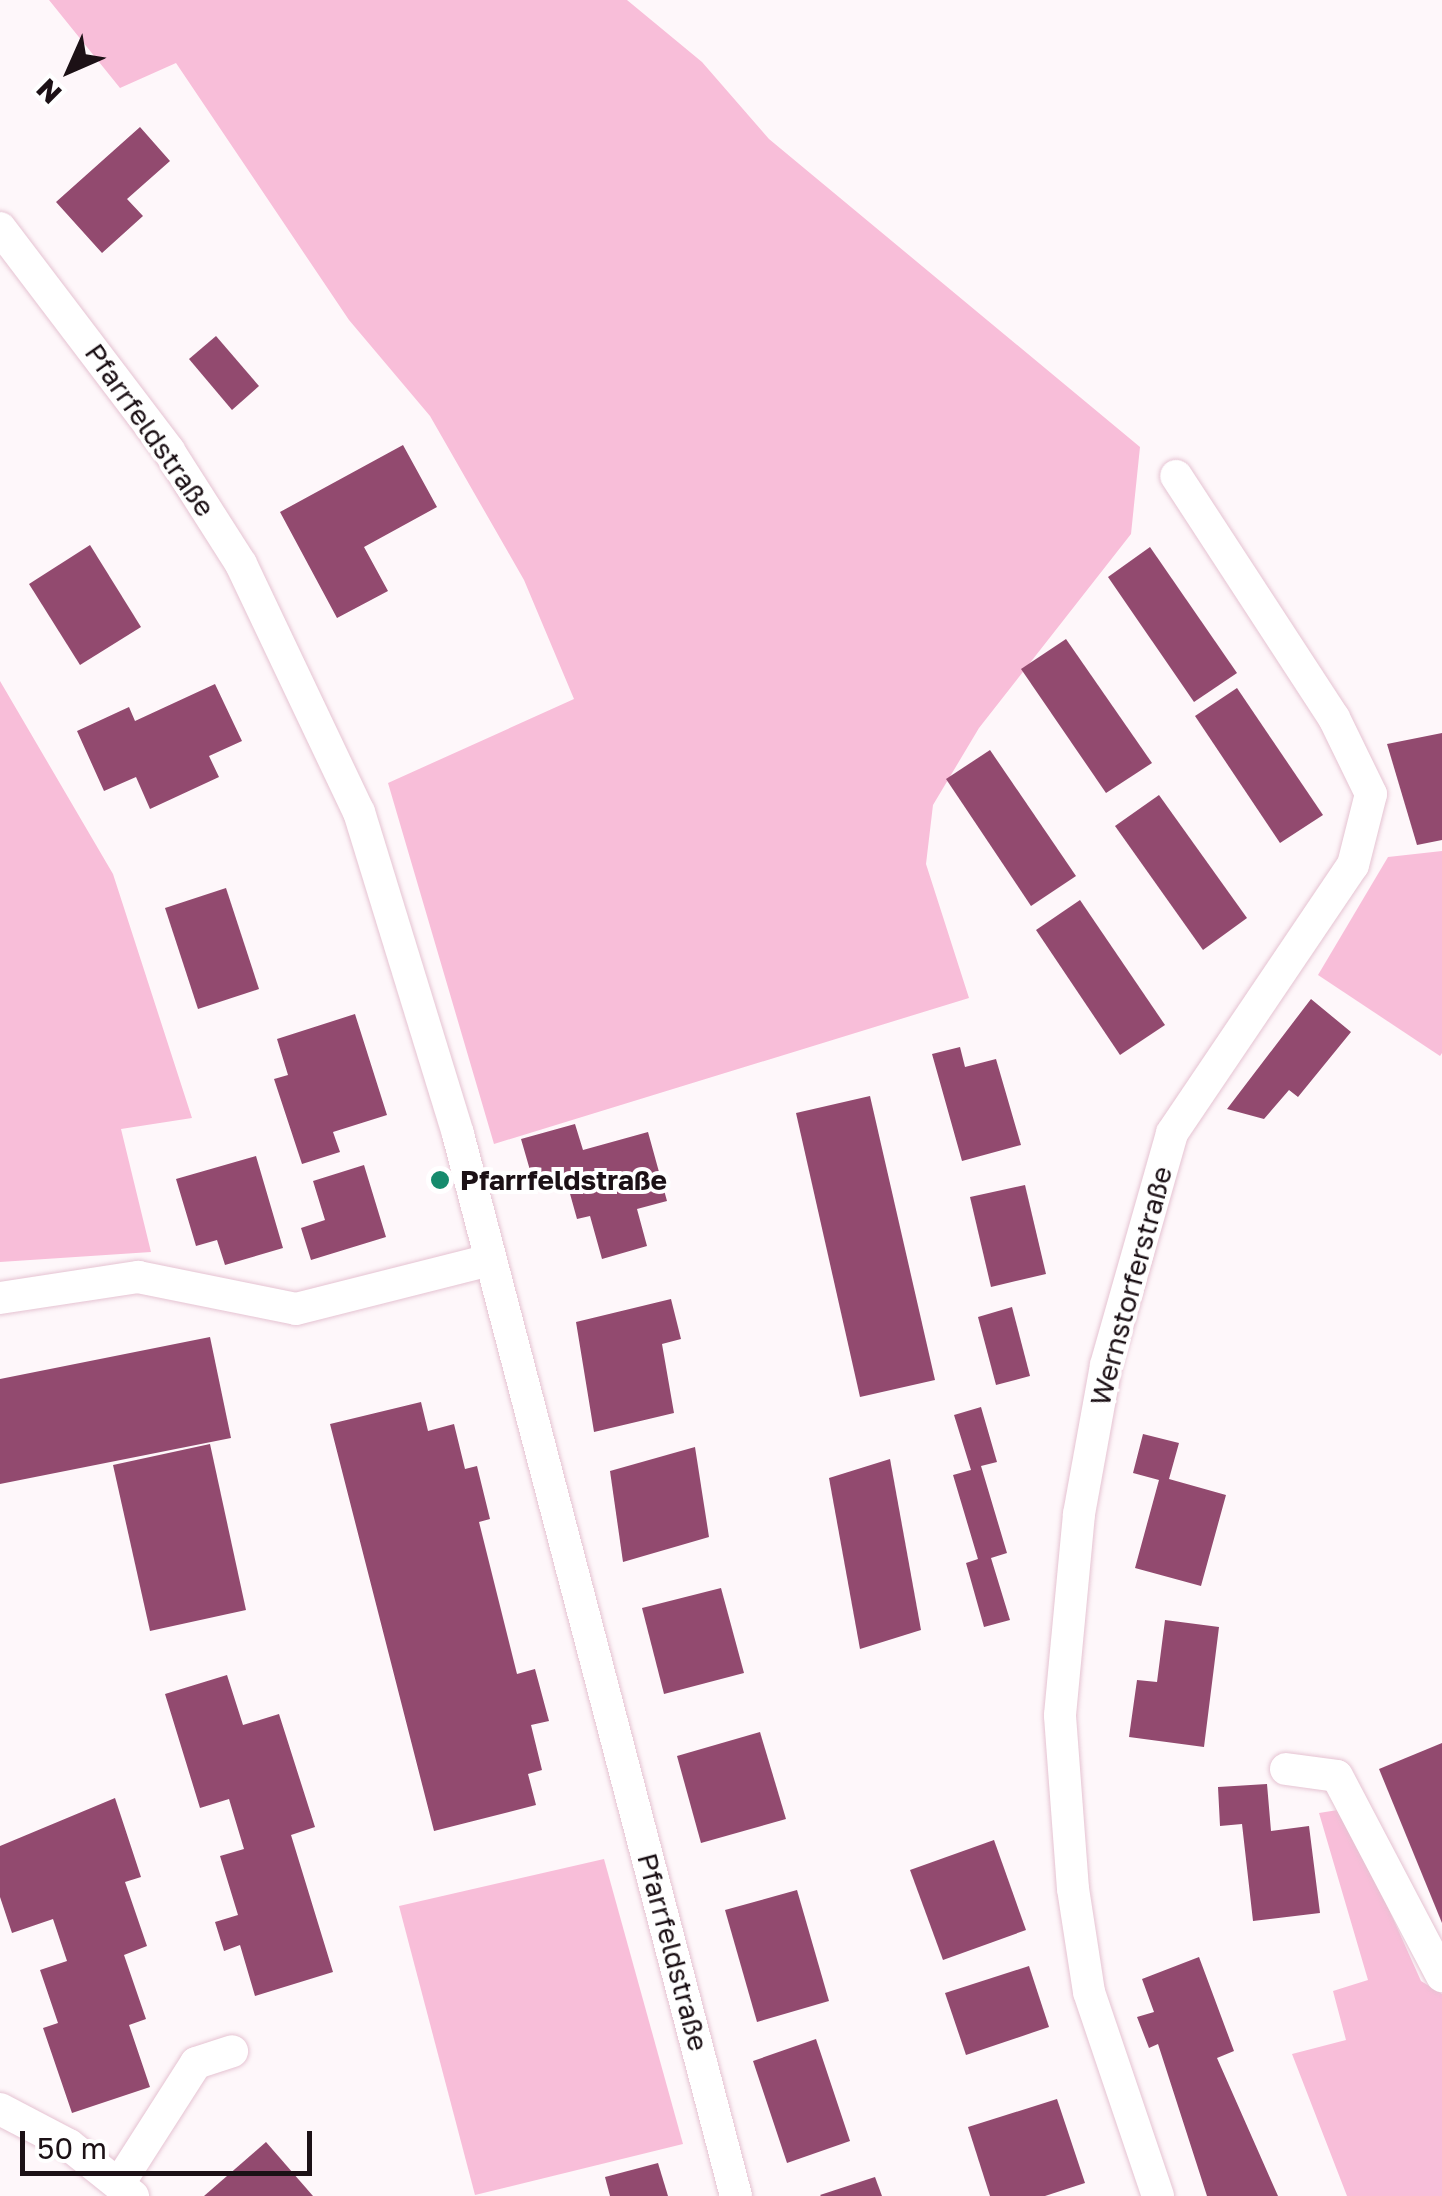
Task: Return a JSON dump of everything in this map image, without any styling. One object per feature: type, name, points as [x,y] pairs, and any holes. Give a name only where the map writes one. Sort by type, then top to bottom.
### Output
[{"type":"street","name":"Pfarrfeldstraße","points":[[0,228],[169,451],[306,687],[402,937],[736,2196]]},
{"type":"street","name":"Wernstorferstraße","points":[[1158,2196],[1089,1992],[1073,1888],[1060,1715],[1079,1514],[1106,1364],[1172,1134],[1365,846],[1371,794],[1334,718],[1176,476]]},
{"type":"street","points":[[0,1298],[138,1277],[296,1309],[489,1260]]},
{"type":"street","points":[[1286,1768],[1337,1776],[1442,1976]]},
{"type":"street","points":[[0,2109],[126,2189],[196,2063],[232,2051]]},
{"type":"shaded area","points":[[49,0],[627,0],[702,62],[769,139],[1140,447],[1131,534],[979,728],[933,805],[926,864],[969,998],[494,1144],[388,783],[574,699],[524,580],[430,416],[349,320],[176,63],[120,88]]},
{"type":"shaded area","points":[[0,681],[113,874],[192,1118],[121,1129],[151,1252],[0,1262]]},
{"type":"shaded area","points":[[1442,851],[1440,1056],[1318,975],[1388,857]]},
{"type":"shaded area","points":[[1344,1809],[1421,1981],[1442,1994],[1442,2196],[1347,2196],[1292,2054],[1346,2040],[1333,1991],[1368,1980],[1319,1813]]},
{"type":"shaded area","points":[[604,1859],[683,2144],[475,2195],[399,1906]]},
{"type":"building","points":[[140,127],[170,161],[127,199],[143,216],[102,253],[56,202]]},
{"type":"building","points":[[216,336],[259,386],[232,410],[189,359]]},
{"type":"building","points":[[403,445],[437,507],[364,547],[388,591],[337,618],[280,512]]},
{"type":"building","points":[[90,545],[141,627],[80,665],[29,584]]},
{"type":"building","points":[[1150,547],[1237,673],[1194,702],[1108,577]]},
{"type":"building","points":[[1066,639],[1152,763],[1106,793],[1021,669]]},
{"type":"building","points":[[215,684],[242,741],[209,756],[219,777],[150,809],[136,777],[104,791],[77,731],[129,707],[135,721]]},
{"type":"building","points":[[1237,688],[1323,815],[1280,843],[1195,716]]},
{"type":"building","points":[[1442,733],[1442,840],[1417,845],[1387,744]]},
{"type":"building","points":[[990,750],[1076,876],[1031,906],[946,779]]},
{"type":"building","points":[[1159,795],[1247,918],[1203,950],[1115,826]]},
{"type":"building","points":[[226,888],[259,989],[198,1009],[165,908]]},
{"type":"building","points":[[1080,900],[1165,1025],[1120,1055],[1036,930]]},
{"type":"building","points":[[1311,999],[1351,1032],[1298,1097],[1289,1090],[1264,1119],[1227,1109]]},
{"type":"building","points":[[355,1014],[387,1115],[333,1132],[340,1152],[302,1164],[274,1079],[288,1075],[277,1039]]},
{"type":"building","points":[[960,1047],[965,1067],[996,1059],[1021,1145],[962,1161],[932,1054]]},
{"type":"building","points":[[870,1096],[935,1380],[860,1397],[796,1113]]},
{"type":"building","points":[[575,1124],[583,1150],[648,1132],[667,1201],[637,1209],[647,1246],[602,1259],[590,1216],[577,1219],[567,1183],[536,1191],[521,1139]]},
{"type":"building","points":[[256,1156],[283,1248],[225,1265],[217,1240],[196,1246],[176,1179]]},
{"type":"building","points":[[364,1165],[386,1237],[311,1260],[301,1228],[325,1220],[313,1181]]},
{"type":"building","points":[[1025,1185],[1046,1274],[991,1287],[970,1197]]},
{"type":"building","points":[[671,1299],[681,1339],[662,1344],[674,1413],[594,1432],[576,1322]]},
{"type":"building","points":[[1012,1307],[1030,1376],[996,1385],[978,1317]]},
{"type":"building","points":[[210,1337],[231,1438],[0,1484],[0,1379]]},
{"type":"building","points":[[421,1402],[428,1431],[454,1424],[465,1469],[477,1466],[490,1519],[479,1522],[517,1674],[535,1669],[549,1721],[531,1725],[542,1770],[528,1774],[536,1805],[434,1831],[330,1424]]},
{"type":"building","points":[[981,1407],[997,1462],[981,1466],[1007,1553],[991,1558],[1010,1620],[984,1627],[966,1563],[978,1559],[953,1475],[971,1470],[954,1415]]},
{"type":"building","points":[[1143,1434],[1179,1443],[1169,1479],[1226,1495],[1201,1586],[1135,1568],[1159,1480],[1133,1473]]},
{"type":"building","points":[[210,1444],[246,1610],[150,1631],[113,1465]]},
{"type":"building","points":[[695,1447],[709,1537],[623,1562],[610,1471]]},
{"type":"building","points":[[890,1459],[921,1630],[860,1649],[829,1478]]},
{"type":"building","points":[[721,1588],[744,1673],[664,1694],[642,1608]]},
{"type":"building","points":[[1165,1620],[1219,1627],[1204,1747],[1129,1737],[1137,1680],[1157,1682]]},
{"type":"building","points":[[227,1675],[243,1725],[279,1714],[315,1827],[291,1835],[333,1972],[255,1996],[240,1945],[224,1951],[215,1922],[238,1915],[220,1856],[244,1849],[229,1799],[200,1808],[165,1694]]},
{"type":"building","points":[[760,1732],[786,1819],[701,1843],[677,1756]]},
{"type":"building","points":[[1442,1743],[1442,1923],[1379,1769]]},
{"type":"building","points":[[1267,1784],[1271,1831],[1309,1826],[1320,1913],[1253,1921],[1242,1824],[1220,1826],[1218,1787]]},
{"type":"building","points":[[115,1798],[141,1877],[125,1882],[147,1946],[124,1955],[146,2019],[129,2025],[150,2087],[72,2113],[43,2028],[58,2023],[40,1970],[67,1961],[53,1919],[12,1933],[0,1897],[0,1846]]},
{"type":"building","points":[[994,1840],[1026,1930],[943,1960],[910,1870]]},
{"type":"building","points":[[797,1890],[829,2001],[757,2022],[725,1910]]},
{"type":"building","points":[[1199,1957],[1234,2051],[1217,2058],[1278,2196],[1207,2196],[1158,2044],[1149,2048],[1137,2017],[1154,2012],[1142,1979]]},
{"type":"building","points":[[1029,1966],[1049,2027],[966,2055],[945,1993]]},
{"type":"building","points":[[816,2039],[850,2141],[787,2163],[753,2061]]},
{"type":"building","points":[[1057,2099],[1085,2183],[1045,2196],[990,2196],[968,2127]]},
{"type":"building","points":[[266,2142],[313,2196],[204,2196]]},
{"type":"building","points":[[658,2163],[668,2196],[610,2196],[605,2177]]},
{"type":"building","points":[[875,2177],[882,2196],[820,2195]]},
{"type":"place","name":"Pfarrfeldstraße","points":[[440,1180]]}]
